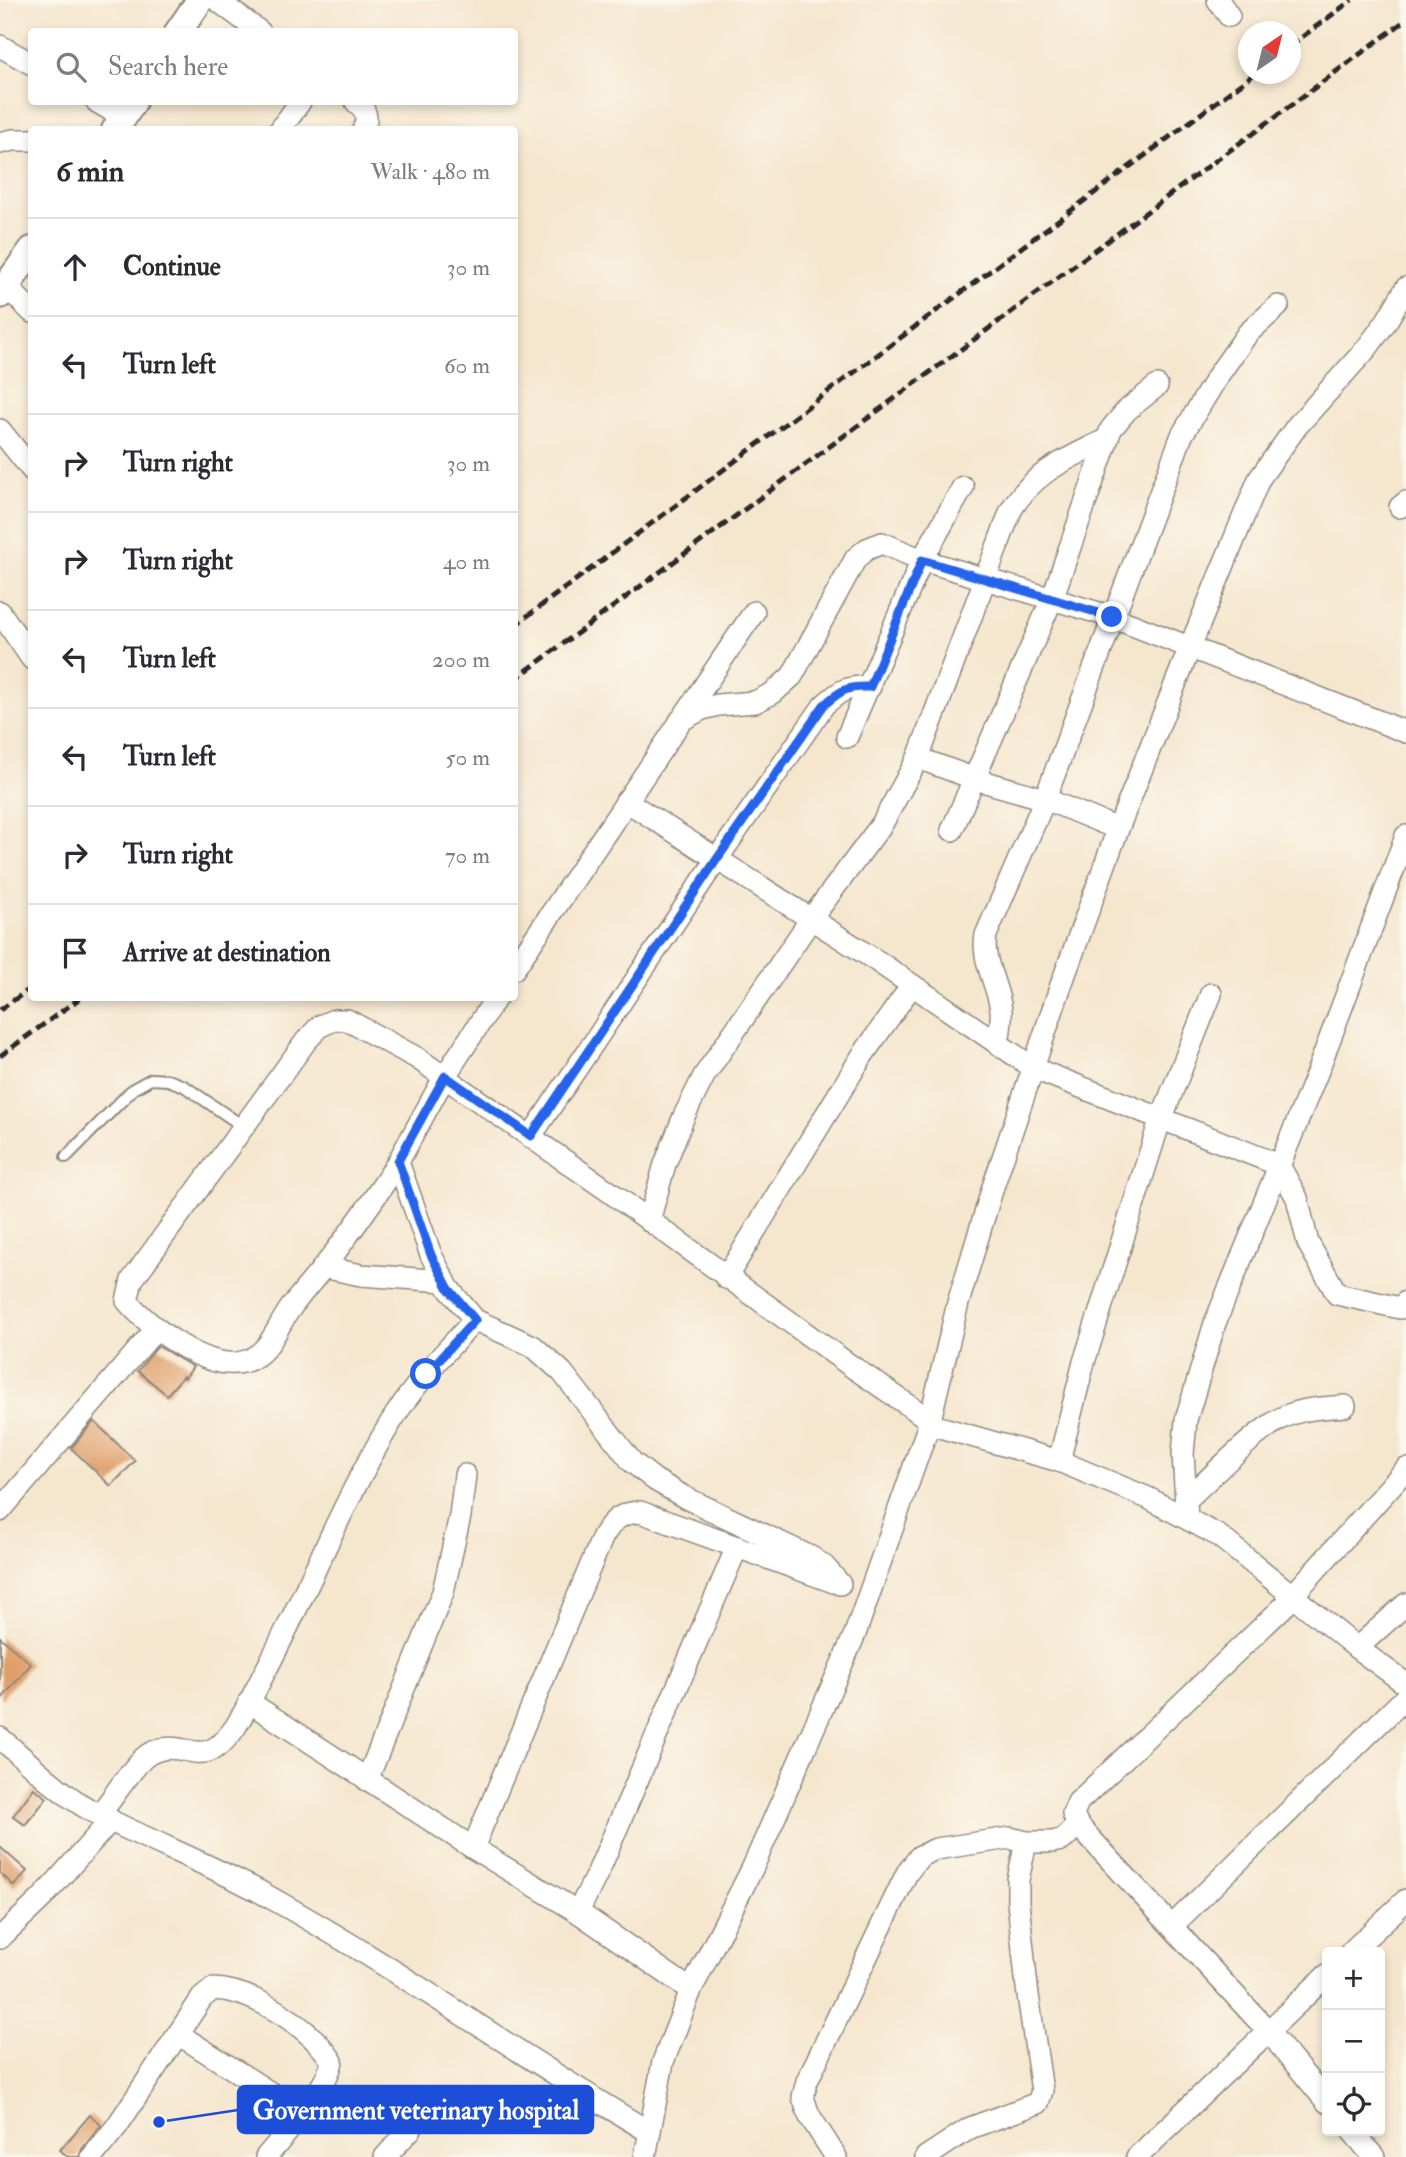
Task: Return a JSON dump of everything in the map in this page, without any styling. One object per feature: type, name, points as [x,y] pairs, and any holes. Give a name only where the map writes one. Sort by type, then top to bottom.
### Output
[{"type":"street","points":[[181,28],[200,0]]},
{"type":"street","points":[[217,0],[255,28]]},
{"type":"street","points":[[0,46],[28,62]]},
{"type":"street","points":[[103,105],[124,116]]},
{"type":"street","points":[[283,126],[298,105]]},
{"type":"street","points":[[359,105],[367,116],[364,126]]},
{"type":"street","points":[[0,143],[28,140]]},
{"type":"street","points":[[28,256],[3,290],[28,309]]},
{"type":"street","points":[[645,2157],[663,2062],[691,1990],[753,1867],[855,1633],[930,1422],[958,1303],[993,1187],[1035,1069],[1060,988],[1118,829],[1190,647],[1259,479],[1297,426],[1367,348],[1396,323],[1406,288]]},
{"type":"street","points":[[998,1042],[1000,1007],[984,946],[986,935],[1045,799],[1182,435],[1248,333],[1278,306]]},
{"type":"street","points":[[952,830],[1052,599],[1111,429],[1127,410],[1157,386]]},
{"type":"street","points":[[0,430],[28,465]]},
{"type":"street","points":[[649,1221],[665,1164],[704,1076],[811,919],[882,824],[903,789],[918,758],[1011,510],[1022,492],[1049,468],[1107,439]]},
{"type":"street","points":[[847,737],[922,560],[963,487]]},
{"type":"street","points":[[680,721],[702,709],[755,702],[773,693],[792,676],[856,558],[867,549],[882,543],[922,560],[1112,617],[1406,732]]},
{"type":"street","points":[[0,612],[28,653]]},
{"type":"street","points":[[518,963],[754,612]]},
{"type":"street","points":[[531,1136],[824,705],[839,692],[852,686],[870,687]]},
{"type":"street","points":[[918,758],[975,779],[1045,799],[1118,829]]},
{"type":"street","points":[[626,801],[912,985],[1035,1069],[1279,1165],[1297,1198],[1308,1243],[1337,1294],[1400,1308],[1406,1302]]},
{"type":"street","points":[[1186,1510],[1183,1454],[1186,1420],[1215,1323],[1317,1073],[1406,836]]},
{"type":"street","points":[[726,1278],[862,1056],[912,985]]},
{"type":"street","points":[[1059,1461],[1084,1362],[1161,1118],[1211,994]]},
{"type":"street","points":[[494,1001],[445,1076],[373,1201],[290,1308],[268,1345],[258,1356],[243,1363],[224,1363],[209,1359],[156,1329],[127,1301],[132,1280],[306,1041],[320,1026],[334,1020],[347,1020],[445,1076],[930,1422],[1059,1461],[1148,1498],[1186,1510],[1357,1648],[1406,1684]]},
{"type":"street","points":[[398,1161],[431,1255],[445,1281],[475,1320],[533,1346],[562,1372],[632,1462],[655,1480],[686,1499],[811,1557],[824,1566],[840,1584]]},
{"type":"street","points":[[323,1267],[361,1275],[445,1281]]},
{"type":"street","points":[[0,1938],[42,1898],[105,1818],[137,1765],[147,1755],[160,1750],[206,1753],[215,1750],[235,1727],[391,1422],[426,1374],[475,1320]]},
{"type":"street","points":[[0,1511],[156,1329]]},
{"type":"street","points":[[1186,1510],[1263,1430],[1285,1416],[1311,1408],[1345,1406]]},
{"type":"street","points":[[1322,2096],[1268,2031],[1079,1825],[1073,1814],[1077,1802],[1294,1597],[1406,1469]]},
{"type":"street","points":[[367,1780],[443,1592],[460,1516],[465,1475]]},
{"type":"street","points":[[473,1848],[603,1536],[614,1520],[625,1512],[640,1512],[868,1596]]},
{"type":"street","points":[[578,1912],[599,1870],[737,1547]]},
{"type":"street","points":[[1357,1648],[1406,1604]]},
{"type":"street","points":[[1172,1926],[1406,1697]]},
{"type":"street","points":[[249,1702],[473,1848],[578,1912],[691,1990]]},
{"type":"street","points":[[0,1738],[61,1790],[105,1818],[263,1893],[384,1966],[569,2085],[649,2131]]},
{"type":"street","points":[[836,2157],[809,2115],[803,2097],[805,2089],[907,1873],[920,1856],[936,1849],[1010,1838],[1027,1842],[1052,1842],[1062,1839],[1079,1825]]},
{"type":"street","points":[[926,2157],[970,2128],[1038,2103],[1042,2091],[1018,1902],[1018,1880],[1027,1842]]},
{"type":"street","points":[[1356,1947],[1406,1900]]},
{"type":"street","points":[[1137,2157],[1322,1980]]},
{"type":"street","points":[[92,2157],[117,2126],[202,1998],[213,1989],[229,1989],[271,2007],[321,2045],[331,2061],[330,2072],[302,2113],[266,2157]]},
{"type":"street","points":[[178,2034],[302,2113]]},
{"type":"street","points":[[385,2157],[411,2129]]},
{"type":"street","points":[[1356,2136],[1374,2157]]},
{"type":"lane","points":[[66,1157],[133,1089],[151,1079],[168,1080],[184,1086],[244,1127]]},
{"type":"building","points":[[158,1346],[193,1367],[167,1395],[138,1371]]},
{"type":"building","points":[[94,1421],[135,1461],[111,1486],[71,1448]]},
{"type":"building","points":[[0,1637],[31,1664],[0,1701]]},
{"type":"building","points":[[34,1788],[47,1798],[25,1825],[13,1816]]},
{"type":"building","points":[[0,1847],[27,1871],[14,1886],[0,1873]]},
{"type":"building","points":[[90,2115],[101,2125],[79,2157],[68,2157],[60,2150]]},
{"type":"railway","points":[[1301,38],[1352,0]]},
{"type":"railway","points":[[518,677],[1406,20]]},
{"type":"railway","points":[[518,623],[1241,84]]},
{"type":"railway","points":[[0,1010],[28,990]]},
{"type":"railway","points":[[0,1056],[76,1001]]},
{"type":"place","name":"Government veterinary hospital","points":[[159,2122]]},
{"type":"route","points":[[426,1374],[475,1320],[449,1289],[431,1255],[398,1161],[445,1076],[531,1136],[824,705],[839,692],[852,686],[870,687],[922,560],[1112,617]]}]
